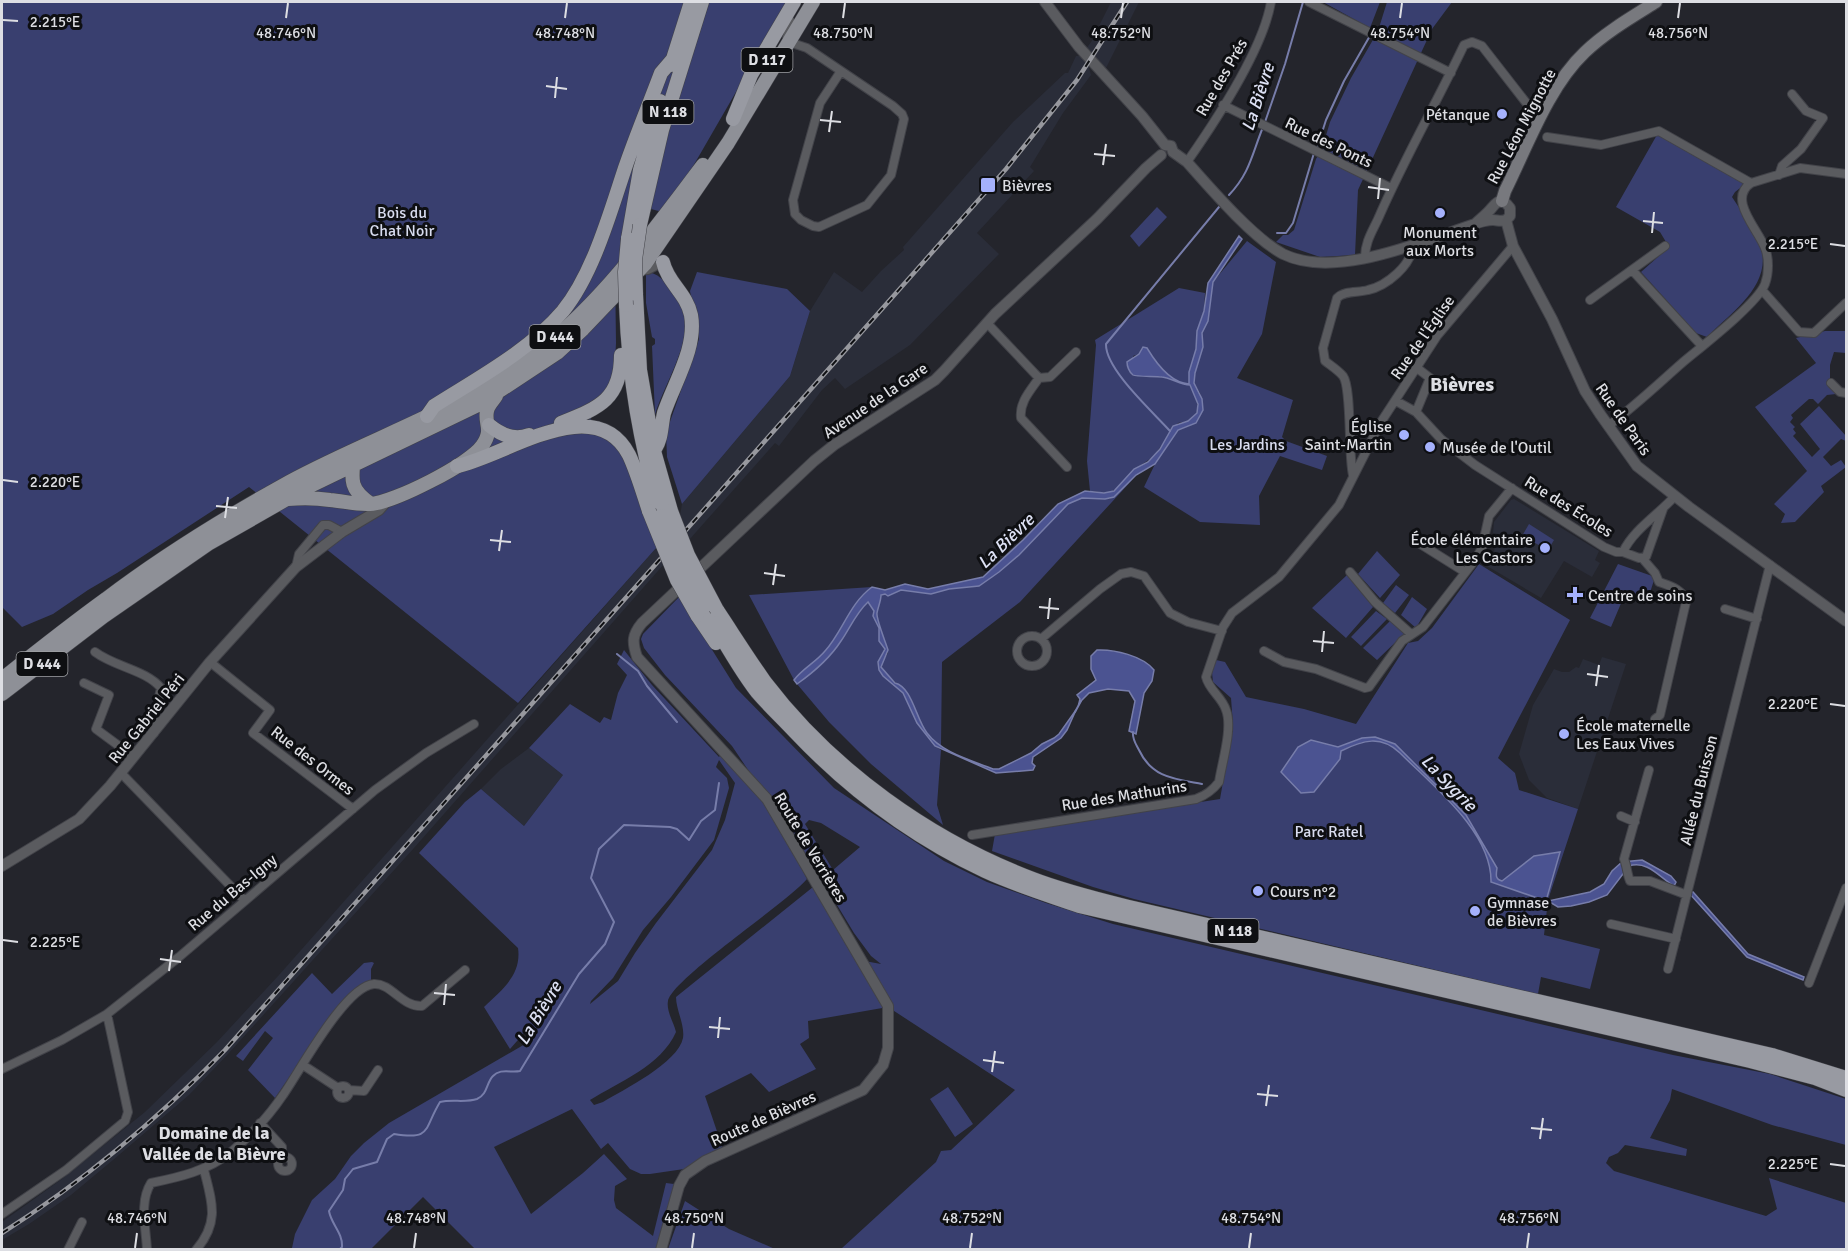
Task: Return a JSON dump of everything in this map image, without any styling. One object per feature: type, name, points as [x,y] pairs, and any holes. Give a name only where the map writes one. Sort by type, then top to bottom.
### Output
[{"type":"highway","name":"N 118","points":[[691,2],[640,171],[628,239],[625,272],[627,339],[634,407],[648,472],[660,513],[688,555],[722,653],[734,658],[758,692],[825,762],[863,794],[930,842],[986,871],[1079,906],[1771,1066],[1846,1090]]},
{"type":"highway","name":"N 118","points":[[660,513],[654,451],[640,370],[635,260],[640,225],[659,141],[702,2]]},
{"type":"highway","points":[[733,119],[751,75],[794,2]]},
{"type":"highway","points":[[427,416],[434,406],[533,340],[564,310],[588,269],[661,73],[673,59]]},
{"type":"highway","points":[[654,451],[660,441],[663,417],[691,336],[691,315],[688,306],[666,273],[663,262]]},
{"type":"highway","points":[[489,425],[502,434],[521,438],[599,407],[617,384],[621,371],[621,347],[627,339]]},
{"type":"highway","points":[[458,466],[562,427],[589,427],[612,436],[628,453],[660,513],[677,580],[706,611]]},
{"type":"highway","name":"N 118","points":[[706,611],[799,721],[845,766],[885,798],[952,842],[1033,879],[1079,895],[1129,907],[1772,1055],[1846,1078]]},
{"type":"main road","name":"D 117","points":[[728,143],[789,42],[802,2]]},
{"type":"main road","name":"D 117","points":[[679,196],[709,158],[739,113],[770,55],[813,2]]},
{"type":"main road","name":"Rue Léon Mignotte","points":[[1502,201],[1561,81],[1584,53],[1609,33],[1656,2]]},
{"type":"main road","name":"D 444","points":[[2,694],[146,585],[208,544],[286,499],[498,393],[557,353],[639,271],[728,143]]},
{"type":"main road","name":"D 444","points":[[2,679],[106,598],[187,542],[290,482],[476,392],[544,346],[571,324],[617,276],[679,196]]},
{"type":"main road","points":[[663,262],[672,226]]},
{"type":"main road","points":[[286,499],[314,498],[371,504],[386,502],[458,466],[480,449],[487,436],[489,425],[486,417],[487,408],[498,393]]},
{"type":"main road","points":[[355,450],[352,484],[357,493],[371,504]]},
{"type":"street","points":[[1045,2],[1079,47],[1140,114],[1166,151],[1186,162],[1251,229],[1282,253],[1295,258],[1320,262],[1365,258],[1475,224],[1492,215]]},
{"type":"street","name":"Rue des Prés","points":[[1186,162],[1223,105],[1255,48],[1271,2]]},
{"type":"street","points":[[1309,2],[1450,73]]},
{"type":"street","points":[[794,23],[807,48]]},
{"type":"street","points":[[789,42],[807,48],[841,71],[902,114],[904,124],[891,175],[873,199],[867,205],[819,227],[801,220],[795,214],[793,200],[819,103],[841,71]]},
{"type":"street","points":[[1365,258],[1368,240],[1391,188],[1464,45],[1469,42],[1482,46],[1531,110],[1542,116]]},
{"type":"street","points":[[1779,174],[1782,166],[1801,149],[1822,118],[1806,111],[1792,94]]},
{"type":"street","name":"Rue des Ponts","points":[[1223,105],[1391,188]]},
{"type":"street","points":[[1546,137],[1601,145],[1659,131],[1751,183]]},
{"type":"street","name":"Avenue de la Gare","points":[[633,643],[634,634],[642,622],[794,478],[834,446],[935,380],[987,323],[1166,151]]},
{"type":"street","points":[[1608,426],[1702,346],[1754,300],[1762,290],[1767,275],[1766,250],[1745,211],[1742,201],[1745,188],[1751,183],[1800,168],[1846,174]]},
{"type":"street","points":[[1502,201],[1508,204],[1510,216],[1506,220],[1500,222],[1492,215],[1494,203],[1502,201]]},
{"type":"street","name":"Rue de Paris","points":[[1506,220],[1513,246],[1552,319],[1585,391],[1637,466],[1846,621]]},
{"type":"street","points":[[1353,475],[1350,465],[1350,418],[1345,379],[1325,361],[1323,348],[1337,298],[1341,294],[1378,287],[1408,261],[1412,245]]},
{"type":"street","name":"Rue de l'Église","points":[[1441,439],[1416,412],[1396,401],[1437,336],[1513,246]]},
{"type":"street","points":[[1590,300],[1665,246]]},
{"type":"street","points":[[639,271],[648,270],[663,262]]},
{"type":"street","points":[[1632,270],[1702,346]]},
{"type":"street","points":[[1762,290],[1799,332],[1814,333],[1846,303]]},
{"type":"street","points":[[987,323],[1039,378]]},
{"type":"street","points":[[1039,378],[1050,377],[1076,352]]},
{"type":"street","points":[[1416,412],[1430,378],[1417,368]]},
{"type":"street","points":[[1039,378],[1024,401],[1020,412],[1021,418],[1066,467]]},
{"type":"street","points":[[1831,383],[1840,392],[1846,393]]},
{"type":"street","name":"Rue des Mathurins","points":[[972,835],[1196,799],[1214,789],[1219,782],[1228,729],[1227,711],[1208,684],[1206,677],[1222,631],[1232,613],[1279,578],[1339,505],[1381,422],[1396,401]]},
{"type":"street","name":"Rue des Écoles","points":[[1441,439],[1475,465],[1619,552],[1643,558],[1649,554],[1663,509]]},
{"type":"street","points":[[1264,651],[1284,662],[1316,669],[1365,688],[1369,687],[1402,641],[1423,627],[1465,572],[1482,548],[1489,516],[1512,488]]},
{"type":"street","name":"Rue des Écoles","points":[[1619,552],[1675,496]]},
{"type":"street","points":[[342,532],[379,510],[386,502]]},
{"type":"street","name":"Rue Gabriel Péri","points":[[2,866],[79,819],[99,799],[210,662],[296,567],[342,532],[329,525],[323,525],[299,554],[296,567]]},
{"type":"street","points":[[1414,540],[1465,572]]},
{"type":"street","points":[[1643,558],[1659,582],[1679,590],[1686,602],[1660,715],[1655,719]]},
{"type":"street","name":"Allée du Buisson","points":[[1668,969],[1770,565]]},
{"type":"street","points":[[1041,639],[1100,589],[1121,574],[1131,572],[1144,576],[1170,613],[1188,622],[1222,631]]},
{"type":"street","points":[[1350,572],[1375,602],[1411,634]]},
{"type":"street","points":[[1725,609],[1757,619]]},
{"type":"street","name":"Route de Verrières","points":[[633,643],[638,657],[767,799],[888,1006],[890,1027]]},
{"type":"street","points":[[95,652],[115,664],[147,676],[161,688],[154,719],[154,733]]},
{"type":"street","name":"Rue des Ormes","points":[[210,662],[270,710],[254,733],[353,809]]},
{"type":"street","points":[[84,682],[110,695],[96,729],[134,757]]},
{"type":"street","name":"Rue du Bas-Igny","points":[[2,1067],[107,1014],[375,790],[426,753],[474,724]]},
{"type":"street","points":[[1649,770],[1623,859],[1628,870],[1627,876],[1630,881],[1650,881],[1687,895]]},
{"type":"street","points":[[121,772],[245,901]]},
{"type":"street","points":[[1621,816],[1635,822]]},
{"type":"street","points":[[1809,982],[1846,888]]},
{"type":"street","points":[[1611,924],[1676,939]]},
{"type":"street","points":[[147,1250],[144,1207],[146,1191],[151,1183],[204,1170],[230,1153],[282,1097],[340,1009],[360,991],[372,984],[382,986],[413,1006],[422,1006],[465,970]]},
{"type":"street","points":[[2,1214],[66,1170],[125,1121],[128,1112],[107,1014]]},
{"type":"street","name":"Route de Bièvres","points":[[661,1250],[674,1200],[686,1175],[705,1161],[863,1090],[883,1065],[888,1048],[890,1027]]},
{"type":"street","points":[[303,1065],[338,1088],[345,1086],[349,1090],[364,1091],[378,1070]]},
{"type":"street","points":[[260,1123],[282,1147],[282,1158]]},
{"type":"street","points":[[195,1250],[205,1239],[214,1209],[204,1170]]},
{"type":"street","points":[[68,1250],[82,1222]]},
{"type":"shaded area","points":[[1111,2],[1139,2],[1106,68],[1094,60],[1089,68],[1091,75],[1063,113],[1030,167],[1034,171],[977,233],[999,254],[910,345],[845,389],[835,378],[822,390],[779,446],[775,443],[689,540],[680,515],[682,504],[790,376],[810,311],[834,272],[862,292],[904,250],[903,247],[1013,122],[1065,73],[1068,73],[1076,56],[1081,56],[1101,28],[1099,26]]},
{"type":"shaded area","points":[[1239,236],[1242,239],[1213,282],[1208,321],[1202,333],[1203,347],[1195,373],[1194,383],[1202,399],[1203,410],[1196,423],[1178,430],[1155,464],[1136,475],[1114,497],[1082,498],[1068,504],[1019,555],[979,586],[949,589],[931,594],[901,590],[888,596],[881,595],[877,616],[888,650],[881,667],[895,683],[906,691],[927,733],[949,751],[993,769],[999,769],[1054,738],[1076,710],[1061,738],[1033,757],[1032,763],[1035,766],[1033,770],[996,773],[935,746],[917,723],[903,693],[879,670],[878,662],[885,649],[879,641],[879,628],[873,616],[874,611],[868,602],[832,653],[797,684],[794,680],[825,651],[857,601],[872,587],[885,590],[905,584],[928,589],[983,577],[1058,504],[1085,491],[1104,493],[1114,491],[1134,469],[1148,462],[1160,449],[1173,426],[1188,421],[1197,413],[1198,404],[1190,385],[1166,378],[1133,375],[1128,369],[1127,362],[1139,354],[1143,347],[1147,348],[1159,366],[1170,376],[1189,384],[1189,372],[1196,349],[1197,331],[1204,311],[1208,283]]},
{"type":"shaded area","name":"École élémentaire Les Castors","points":[[1514,499],[1599,551],[1595,560],[1600,563],[1592,577],[1564,561],[1541,598],[1487,566],[1493,556],[1498,534],[1493,533],[1494,522]]},
{"type":"shaded area","points":[[657,547],[665,563],[414,848],[228,1054],[189,1095],[71,1195],[2,1240],[2,1222],[62,1179],[145,1112],[217,1042],[279,975]]},
{"type":"shaded area","points":[[1097,650],[1128,654],[1143,661],[1154,670],[1152,681],[1144,693],[1136,734],[1129,731],[1135,701],[1129,691],[1108,689],[1089,693],[1079,703],[1080,699],[1077,695],[1096,680],[1091,669],[1091,656]]},
{"type":"shaded area","name":"École maternelle Les Eaux Vives","points":[[1602,657],[1626,664],[1578,809],[1547,798],[1529,780],[1519,754],[1533,705],[1554,669],[1569,672],[1576,667],[1579,668],[1583,659],[1599,665]]},
{"type":"shaded area","points":[[1375,737],[1395,744],[1466,815],[1497,868],[1498,879],[1502,881],[1534,856],[1560,852],[1546,901],[1491,882],[1489,863],[1482,845],[1471,828],[1444,795],[1393,747],[1372,741],[1341,751],[1340,759],[1314,792],[1301,793],[1281,772],[1298,747],[1311,740],[1338,747],[1362,738]]},
{"type":"shaded area","points":[[529,748],[563,775],[524,826],[481,789],[501,769]]},
{"type":"shaded area","points":[[1642,860],[1671,876],[1676,882],[1674,886],[1648,868],[1636,865],[1629,866],[1607,895],[1571,906],[1558,907],[1548,901],[1590,892],[1604,884],[1612,871],[1622,862]]},
{"type":"shaded area","points":[[1689,891],[1693,892],[1748,954],[1804,977],[1803,980],[1747,957]]},
{"type":"green space","name":"Bois du Chat Noir","points":[[2,2],[788,2],[666,213],[651,209],[615,268],[614,382],[592,407],[590,430],[610,439],[625,454],[657,547],[518,703],[249,487],[53,614],[22,627],[2,607]]},
{"type":"green space","points":[[1323,2],[1380,2],[1370,28]]},
{"type":"green space","points":[[1387,2],[1452,2],[1432,29],[1358,190],[1355,255],[1320,257],[1276,242],[1283,235],[1288,235],[1294,230],[1330,122],[1351,78],[1378,31]]},
{"type":"green space","points":[[1658,133],[1743,181],[1744,185],[1732,197],[1756,235],[1763,256],[1762,270],[1749,295],[1707,337],[1696,333],[1641,272],[1669,247],[1660,232],[1616,207]]},
{"type":"green space","points":[[1157,207],[1167,217],[1139,247],[1130,236]]},
{"type":"green space","name":"Les Jardins","points":[[1247,241],[1276,262],[1262,334],[1237,378],[1293,400],[1282,437],[1286,441],[1327,456],[1322,470],[1280,456],[1259,496],[1260,525],[1200,522],[1144,487],[1155,464],[1178,430],[1196,423],[1203,410],[1200,393],[1194,383],[1203,347],[1202,333],[1208,321],[1213,282]]},
{"type":"green space","points":[[646,272],[657,276],[667,284],[681,304],[685,318],[682,346],[655,415],[652,346],[655,344],[655,339],[652,337],[646,303]]},
{"type":"green space","points":[[697,272],[787,289],[810,311],[790,376],[682,504],[667,457],[666,433],[699,339],[690,291]]},
{"type":"green space","points":[[1179,288],[1205,293],[1204,311],[1197,331],[1189,384],[1169,376],[1147,348],[1143,347],[1139,354],[1133,356],[1142,375],[1190,385],[1197,401],[1197,413],[1188,421],[1178,423],[1153,457],[1138,467],[1119,487],[1109,493],[1090,491],[1087,461],[1095,340]]},
{"type":"green space","points":[[1825,331],[1846,331],[1846,353],[1834,352],[1830,365],[1830,388],[1836,394],[1827,395],[1818,404],[1813,399],[1809,399],[1791,415],[1793,418],[1790,422],[1795,427],[1793,429],[1796,433],[1793,436],[1812,457],[1820,449],[1800,424],[1819,406],[1846,436],[1846,441],[1841,439],[1823,457],[1831,466],[1841,460],[1846,467],[1821,486],[1824,492],[1795,522],[1781,523],[1785,514],[1774,504],[1807,471],[1755,407],[1816,363],[1796,338]]},
{"type":"green space","points":[[1134,478],[1020,602],[942,662],[941,746],[934,741],[925,730],[908,694],[882,670],[881,664],[888,653],[876,617],[881,594],[893,594],[901,590],[931,594],[949,589],[979,586],[1019,555],[1068,504],[1082,498],[1109,499]]},
{"type":"green space","points":[[1529,524],[1554,540],[1548,550],[1522,536]]},
{"type":"green space","points":[[1377,551],[1400,575],[1380,598],[1358,574]]},
{"type":"green space","name":"Parc Ratel","points":[[1479,564],[1570,620],[1498,758],[1515,773],[1519,790],[1578,809],[1548,900],[1544,935],[1600,949],[1590,989],[1541,977],[1538,994],[1134,899],[992,851],[995,834],[1220,799],[1233,725],[1231,698],[1213,682],[1212,673],[1216,660],[1225,662],[1246,697],[1304,709],[1356,724],[1408,643],[1418,641],[1432,628]]},
{"type":"green space","points":[[1618,564],[1655,577],[1647,602],[1625,594],[1611,627],[1590,618]]},
{"type":"green space","points":[[1347,575],[1373,607],[1346,638],[1312,608]]},
{"type":"green space","points":[[1396,585],[1409,595],[1395,613],[1383,603]]},
{"type":"green space","points":[[872,587],[852,609],[825,651],[794,680],[749,595]]},
{"type":"green space","points":[[679,597],[736,688],[834,788],[944,861],[987,882],[1113,924],[1673,1055],[1770,1074],[1846,1099],[1846,1145],[1772,1125],[1672,1089],[1670,1100],[1650,1138],[1687,1149],[1686,1156],[1625,1145],[1618,1153],[1609,1157],[1606,1163],[1614,1171],[1766,1216],[1777,1209],[1769,1178],[1846,1203],[1846,1249],[841,1249],[936,1162],[941,1151],[951,1150],[1015,1090],[888,1007],[808,1021],[809,1038],[800,1044],[816,1069],[769,1092],[751,1073],[705,1096],[723,1149],[684,1169],[641,1174],[630,1169],[608,1143],[601,1149],[572,1109],[494,1147],[531,1214],[604,1154],[627,1179],[615,1186],[616,1208],[653,1236],[666,1183],[674,1184],[657,1249],[475,1249],[423,1197],[371,1249],[290,1250],[295,1234],[312,1200],[335,1179],[351,1156],[364,1143],[389,1123],[532,1040],[525,1032],[510,1049],[484,1007],[509,982],[517,966],[518,948],[419,853],[465,802],[481,789],[524,826],[563,775],[529,748],[570,704],[600,723],[604,717],[611,720],[618,693],[627,675],[617,664],[624,650],[652,685],[719,757],[722,753],[766,801],[807,879],[708,959],[674,990],[668,1005],[676,1032],[669,1044],[650,1064],[590,1100],[594,1105],[636,1083],[671,1057],[683,1038],[676,997],[813,887],[859,960],[881,964],[871,956],[854,933],[822,880],[732,746],[665,675],[644,648],[641,639],[643,634]],"holes":[[[719,760],[735,783],[725,820],[712,850],[656,923],[618,981],[590,1004],[613,978],[643,930],[714,840],[729,788],[727,778],[716,767]],[[809,820],[821,823],[860,847],[833,870],[805,824]]]},
{"type":"green space","points":[[1412,597],[1427,609],[1416,628],[1401,615]]},
{"type":"green space","points":[[868,602],[874,611],[873,616],[879,628],[879,641],[885,649],[878,662],[879,670],[903,693],[914,715],[935,746],[941,750],[937,805],[943,825],[871,764],[829,722],[797,684],[832,653]]},
{"type":"green space","points":[[1376,611],[1387,619],[1361,646],[1351,637]]},
{"type":"green space","points":[[1390,621],[1405,633],[1377,660],[1363,648]]},
{"type":"green space","points":[[364,963],[374,963],[371,969],[371,980],[338,1006],[275,1098],[248,1070],[273,1038],[265,1031],[243,1061],[236,1056],[312,973],[332,994]]},
{"type":"green space","points":[[948,1087],[973,1124],[955,1137],[930,1099]]},
{"type":"green space","points":[[685,1201],[729,1229],[775,1249],[668,1249]]},
{"type":"waterway","name":"La Bièvre","points":[[1265,122],[1303,2]]},
{"type":"waterway","points":[[1317,148],[1326,120],[1344,81],[1375,27]]},
{"type":"waterway","name":"La Bièvre","points":[[1229,195],[1242,179],[1263,127]]},
{"type":"waterway","points":[[1277,233],[1286,233],[1293,223],[1314,153]]},
{"type":"waterway","name":"La Bièvre","points":[[1170,431],[1121,378],[1108,354],[1106,344],[1219,207]]},
{"type":"waterway","points":[[617,654],[638,671],[647,686],[677,722]]},
{"type":"waterway","name":"La Sygrie","points":[[1075,712],[1081,701]]},
{"type":"waterway","name":"La Sygrie","points":[[1133,732],[1134,741],[1144,759],[1158,772],[1165,776],[1202,784]]},
{"type":"waterway","name":"La Bièvre","points":[[339,1250],[342,1247],[341,1237],[329,1211],[343,1190],[345,1179],[353,1169],[377,1162],[387,1139],[394,1134],[415,1135],[425,1131],[440,1102],[477,1099],[481,1097],[496,1074],[502,1071],[520,1071],[579,974],[605,944],[614,922],[591,878],[599,849],[624,825],[670,827],[677,829],[689,840],[701,821],[715,810],[719,783]]},
{"type":"railway","points":[[2,1233],[91,1171],[173,1101],[225,1050],[1006,169],[1077,80],[1127,2]]},
{"type":"place","name":"Pétanque","points":[[1502,114]]},
{"type":"place","name":"Bièvres","points":[[988,185]]},
{"type":"place","name":"Monument aux Morts","points":[[1440,213]]},
{"type":"place","name":"Église Saint-Martin","points":[[1404,435]]},
{"type":"place","name":"Musée de l'Outil","points":[[1430,447]]},
{"type":"place","name":"École élémentaire Les Castors","points":[[1545,548]]},
{"type":"place","name":"Centre de soins","points":[[1575,595]]},
{"type":"place","name":"École maternelle Les Eaux Vives","points":[[1564,734]]},
{"type":"place","name":"Cours n°2","points":[[1258,891]]},
{"type":"place","name":"Gymnase de Bièvres","points":[[1475,911]]},
{"type":"district","name":"Bièvres","points":[[1462,384]]},
{"type":"district","name":"Domaine de la Vallée de la Bièvre","points":[[214,1143]]}]
